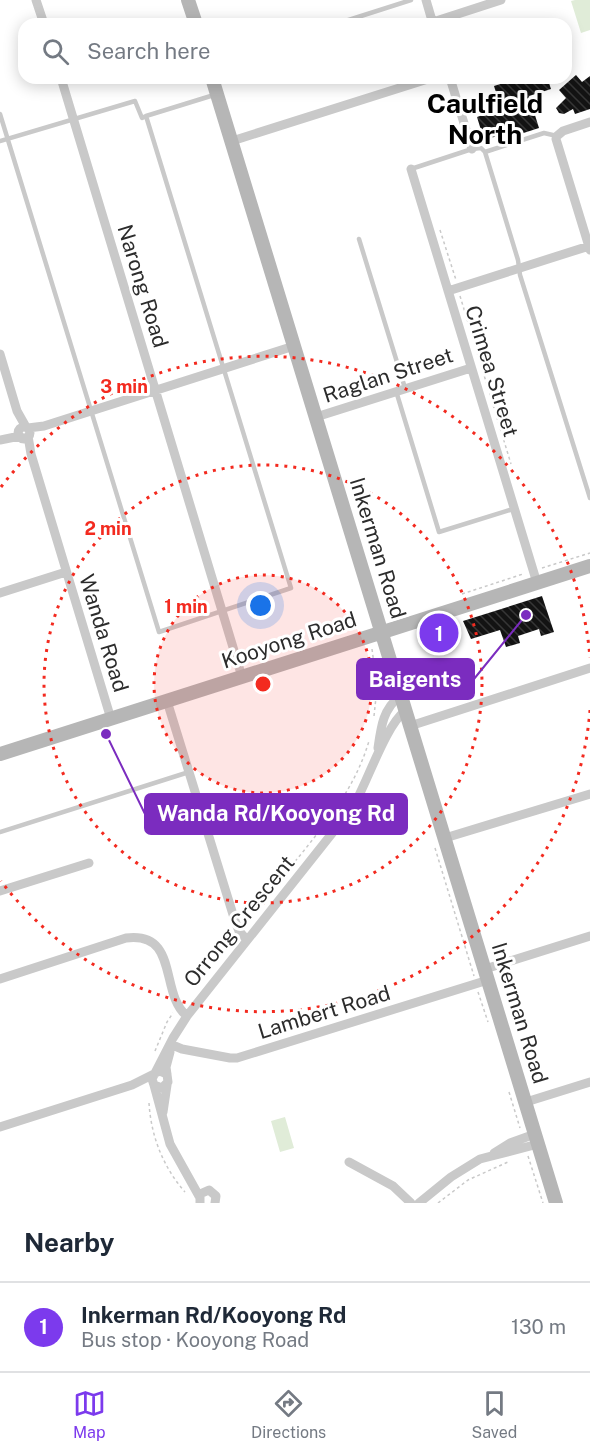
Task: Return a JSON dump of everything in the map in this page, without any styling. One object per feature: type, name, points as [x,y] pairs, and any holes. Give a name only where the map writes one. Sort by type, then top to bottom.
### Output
[{"type":"street","points":[[36,0],[42,18]]},
{"type":"street","points":[[188,0],[194,18]]},
{"type":"street","points":[[426,0],[431,18]]},
{"type":"street","points":[[448,18],[501,0]]},
{"type":"street","name":"Narong Road","points":[[63,84],[242,677]]},
{"type":"street","name":"Inkerman Road","points":[[214,84],[382,633],[395,700],[405,711],[410,726],[439,839],[483,978],[526,1102],[530,1144],[556,1203]]},
{"type":"street","points":[[232,141],[412,84]]},
{"type":"street","points":[[452,84],[472,149]]},
{"type":"street","points":[[453,289],[589,248],[557,136],[563,131],[590,122]]},
{"type":"street","name":"Crimea Street","points":[[411,169],[453,289],[471,368],[535,577]]},
{"type":"street","points":[[2,439],[294,346]]},
{"type":"street","name":"Wanda Road","points":[[0,354],[111,719]]},
{"type":"street","name":"Raglan Street","points":[[316,417],[471,368]]},
{"type":"street","name":"Kooyong Road","points":[[0,754],[382,633],[535,577],[590,566]]},
{"type":"street","points":[[0,593],[66,572]]},
{"type":"street","points":[[410,726],[590,668]]},
{"type":"street","name":"Orrong Crescent","points":[[376,762],[384,717],[395,700]]},
{"type":"street","points":[[168,701],[239,931],[247,940]]},
{"type":"street","name":"Orrong Crescent","points":[[153,1080],[170,1044],[187,1016],[345,819],[361,794],[394,722],[405,711]]},
{"type":"street","points":[[439,839],[590,794]]},
{"type":"street","points":[[0,891],[89,863]]},
{"type":"street","name":"Lambert Road","points":[[170,1044],[182,1049],[234,1058],[483,978],[590,936]]},
{"type":"street","points":[[0,980],[126,938],[142,938],[154,943],[162,954],[178,1006],[187,1016]]},
{"type":"street","name":"Orrong Crescent","points":[[167,1074],[170,1044]]},
{"type":"street","points":[[0,1127],[153,1080],[160,1071],[167,1074],[169,1079],[163,1118]]},
{"type":"street","points":[[153,1080],[159,1088],[167,1085]]},
{"type":"street","points":[[153,1080],[170,1144],[187,1173],[197,1200]]},
{"type":"street","points":[[526,1102],[590,1082]]},
{"type":"street","points":[[419,1203],[459,1171],[510,1143],[530,1144]]},
{"type":"street","points":[[349,1162],[393,1186],[411,1203]]},
{"type":"street","points":[[187,1173],[201,1187],[225,1203]]},
{"type":"street","points":[[197,1200],[202,1192],[213,1196]]},
{"type":"lane","points":[[355,18],[411,0]]},
{"type":"lane","points":[[0,141],[135,101],[142,118],[217,94]]},
{"type":"lane","points":[[0,114],[159,632],[291,588],[146,116]]},
{"type":"lane","points":[[485,152],[544,133],[557,136]]},
{"type":"lane","points":[[411,169],[472,149],[481,148],[485,152],[590,498]]},
{"type":"lane","points":[[359,239],[440,532],[515,508]]},
{"type":"lane","points":[[0,832],[190,772]]},
{"type":"path","points":[[437,222],[453,289],[512,467]]},
{"type":"path","points":[[458,595],[535,577],[590,553]]},
{"type":"path","points":[[372,650],[377,687],[374,721]]},
{"type":"path","points":[[377,687],[387,698],[395,700]]},
{"type":"path","points":[[239,931],[346,796],[370,739]]},
{"type":"path","points":[[439,839],[483,978],[489,1025]]},
{"type":"path","points":[[155,1051],[167,1022],[178,1006]]},
{"type":"path","points":[[153,1080],[149,1111],[159,1149],[179,1185],[197,1200]]},
{"type":"path","points":[[507,1084],[530,1144],[543,1203]]},
{"type":"path","points":[[520,1158],[530,1144]]},
{"type":"path","points":[[438,1203],[468,1180],[512,1160]]},
{"type":"green space","points":[[590,0],[590,30],[581,33],[571,1]]},
{"type":"green space","points":[[285,1117],[294,1148],[280,1152],[271,1121]]},
{"type":"building","points":[[576,75],[582,82],[590,76],[590,109],[575,114],[573,109],[564,114],[559,113],[556,108],[566,98],[559,90],[566,84],[572,84],[572,79]]},
{"type":"building","points":[[549,84],[551,89],[529,96],[539,128],[505,139],[504,134],[484,140],[477,117],[491,112],[487,99],[497,96],[494,86]]},
{"type":"building","points":[[542,596],[554,632],[541,636],[539,629],[518,636],[520,643],[506,647],[500,630],[471,639],[463,621]]},
{"type":"place","name":"Baigents","points":[[526,615]]},
{"type":"place","name":"Inkerman Rd/Kooyong Rd","points":[[439,633]]},
{"type":"place","name":"Wanda Rd/Kooyong Rd","points":[[106,734]]},
{"type":"district","name":"Caulfield North","points":[[485,118]]}]
